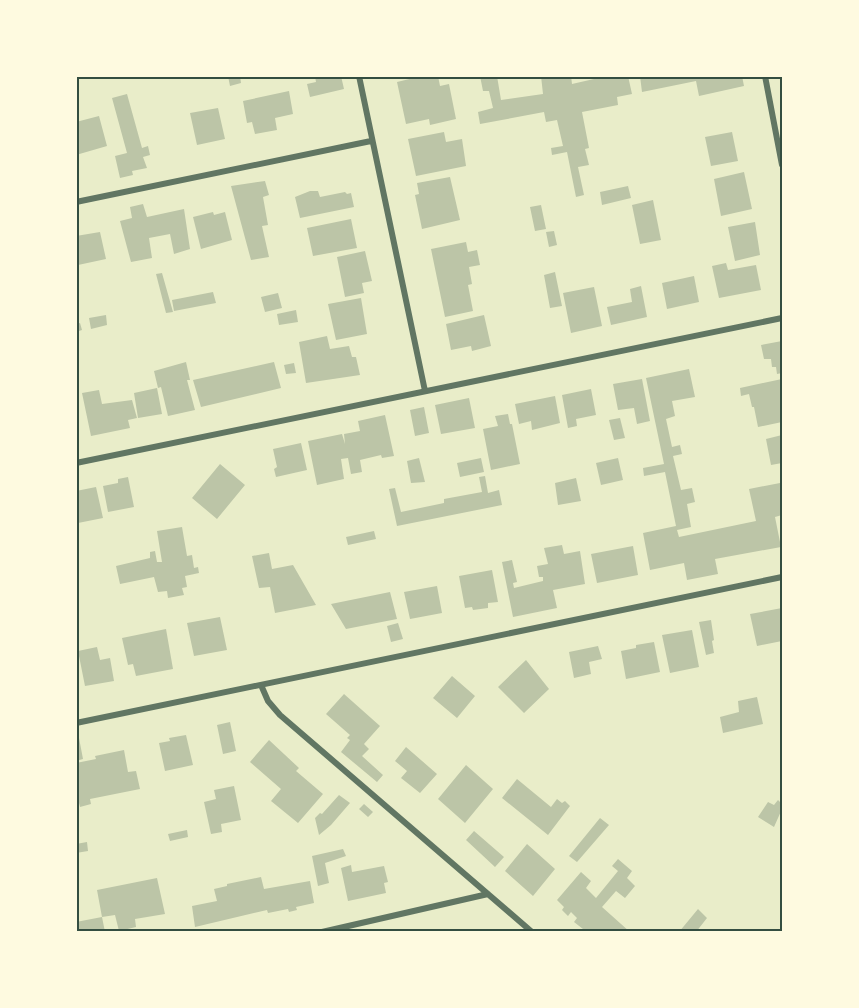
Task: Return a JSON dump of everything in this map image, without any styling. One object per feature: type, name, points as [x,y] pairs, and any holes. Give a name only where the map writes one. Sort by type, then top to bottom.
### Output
[{"type":"street","points":[[359,76],[425,391]]},
{"type":"street","points":[[765,76],[783,165]]},
{"type":"street","points":[[76,202],[371,141]]},
{"type":"street","points":[[76,463],[783,318]]},
{"type":"street","points":[[76,723],[783,577]]},
{"type":"street","points":[[261,685],[268,701],[280,715],[532,932]]},
{"type":"street","points":[[322,932],[488,894]]},
{"type":"building","points":[[228,76],[240,76],[241,83],[230,86]]},
{"type":"building","points":[[315,76],[341,76],[344,89],[310,97],[307,84],[316,82]]},
{"type":"building","points":[[422,76],[438,76],[440,86],[449,84],[456,119],[430,125],[429,119],[406,124],[397,82]]},
{"type":"building","points":[[480,76],[497,76],[501,100],[543,94],[541,76],[571,76],[572,84],[607,76],[628,76],[632,94],[617,97],[618,105],[582,112],[589,148],[585,149],[589,165],[578,167],[584,195],[576,197],[567,152],[552,155],[551,148],[563,146],[557,120],[546,122],[544,112],[480,124],[478,112],[493,108],[489,91],[483,91]]},
{"type":"building","points":[[640,76],[742,76],[744,86],[699,96],[696,81],[642,92]]},
{"type":"building","points":[[289,91],[293,114],[275,118],[277,130],[255,134],[252,122],[247,123],[243,101]]},
{"type":"building","points":[[127,94],[142,148],[148,146],[150,155],[143,157],[147,168],[132,171],[133,175],[120,178],[115,156],[127,153],[112,98]]},
{"type":"building","points":[[218,108],[225,139],[197,145],[190,113]]},
{"type":"building","points":[[99,116],[107,146],[76,155],[76,122]]},
{"type":"building","points":[[444,132],[446,142],[462,139],[466,166],[416,176],[408,139]]},
{"type":"building","points":[[732,132],[738,161],[711,166],[705,137]]},
{"type":"building","points":[[744,172],[752,209],[721,216],[714,179]]},
{"type":"building","points":[[450,177],[460,220],[422,229],[415,195],[419,194],[417,183]]},
{"type":"building","points":[[265,181],[269,195],[263,197],[268,225],[262,226],[269,257],[251,260],[231,186]]},
{"type":"building","points":[[628,186],[631,198],[602,205],[600,192]]},
{"type":"building","points":[[310,191],[318,191],[320,197],[351,193],[354,207],[300,218],[295,197]]},
{"type":"building","points":[[653,200],[661,240],[640,244],[632,205]]},
{"type":"building","points":[[143,204],[147,217],[184,209],[190,249],[174,254],[170,234],[149,238],[152,258],[131,262],[120,221],[132,218],[130,207]]},
{"type":"building","points":[[541,205],[546,229],[535,231],[530,207]]},
{"type":"building","points":[[213,212],[214,215],[225,212],[232,240],[201,249],[193,217]]},
{"type":"building","points":[[351,219],[357,248],[313,256],[307,228]]},
{"type":"building","points":[[755,222],[760,255],[735,261],[728,227]]},
{"type":"building","points":[[554,231],[557,245],[549,247],[546,232]]},
{"type":"building","points":[[100,232],[106,259],[78,265],[76,236]]},
{"type":"building","points":[[466,242],[468,252],[477,250],[480,265],[469,267],[472,284],[468,285],[473,311],[445,317],[431,249]]},
{"type":"building","points":[[365,251],[372,281],[362,283],[364,293],[345,297],[337,257]]},
{"type":"building","points":[[726,263],[728,270],[756,265],[761,290],[719,298],[712,266]]},
{"type":"building","points":[[555,272],[562,306],[550,308],[544,275]]},
{"type":"building","points":[[162,273],[173,312],[166,313],[156,274]]},
{"type":"building","points":[[694,276],[699,302],[667,309],[662,283]]},
{"type":"building","points":[[641,286],[647,317],[611,325],[607,307],[632,302],[630,289]]},
{"type":"building","points":[[594,287],[602,326],[571,333],[563,293]]},
{"type":"building","points":[[213,292],[216,303],[174,311],[172,300]]},
{"type":"building","points":[[278,293],[282,308],[265,312],[261,297]]},
{"type":"building","points":[[361,298],[367,334],[336,340],[328,304]]},
{"type":"building","points":[[296,310],[298,322],[279,325],[277,314]]},
{"type":"building","points":[[106,315],[107,325],[91,329],[89,318]]},
{"type":"building","points":[[484,315],[491,346],[472,351],[471,346],[451,350],[446,324]]},
{"type":"building","points":[[80,323],[82,330],[76,332],[76,324]]},
{"type":"building","points":[[327,336],[330,349],[349,346],[352,357],[356,357],[360,375],[306,383],[299,342]]},
{"type":"building","points":[[782,341],[782,373],[777,374],[776,367],[772,367],[771,359],[764,359],[761,345]]},
{"type":"building","points":[[186,362],[190,380],[187,380],[195,410],[168,416],[161,387],[158,388],[154,371]]},
{"type":"building","points":[[274,362],[281,388],[201,407],[193,380]]},
{"type":"building","points":[[294,363],[296,373],[286,374],[284,365]]},
{"type":"building","points":[[689,369],[695,397],[672,401],[675,416],[666,419],[672,447],[680,445],[682,454],[673,456],[681,490],[692,488],[695,502],[687,504],[691,527],[677,530],[679,537],[756,521],[749,489],[780,483],[782,515],[775,517],[781,547],[715,559],[718,574],[687,580],[684,563],[650,570],[643,533],[676,526],[665,472],[644,476],[643,468],[664,464],[646,378]]},
{"type":"building","points":[[642,379],[650,421],[637,424],[634,408],[618,410],[613,384]]},
{"type":"building","points":[[782,379],[782,422],[758,427],[749,394],[741,396],[740,388]]},
{"type":"building","points":[[157,388],[162,414],[138,418],[134,393]]},
{"type":"building","points":[[591,389],[596,415],[576,419],[577,426],[568,428],[562,395]]},
{"type":"building","points":[[99,390],[102,404],[132,400],[137,418],[128,420],[130,428],[91,436],[82,393]]},
{"type":"building","points":[[555,396],[560,423],[532,430],[531,421],[519,424],[515,404]]},
{"type":"building","points":[[469,398],[475,428],[441,434],[435,405]]},
{"type":"building","points":[[424,407],[429,433],[415,436],[410,410]]},
{"type":"building","points":[[508,414],[520,464],[491,470],[483,429],[498,426],[495,416]]},
{"type":"building","points":[[385,415],[394,456],[382,458],[381,455],[360,460],[362,472],[351,474],[348,458],[341,459],[344,479],[317,485],[308,441],[342,434],[345,444],[344,434],[360,431],[358,421]]},
{"type":"building","points":[[620,418],[625,438],[614,440],[609,420]]},
{"type":"building","points":[[782,435],[782,463],[771,465],[766,439]]},
{"type":"building","points":[[301,443],[307,470],[276,477],[274,469],[277,467],[273,449]]},
{"type":"building","points":[[419,458],[425,482],[411,483],[407,461]]},
{"type":"building","points":[[481,458],[484,472],[460,477],[457,463]]},
{"type":"building","points":[[618,458],[623,480],[601,485],[596,463]]},
{"type":"building","points":[[220,464],[245,485],[217,519],[192,498]]},
{"type":"building","points":[[485,476],[488,493],[499,490],[502,505],[397,526],[389,489],[395,488],[401,512],[444,503],[444,499],[482,492],[479,477]]},
{"type":"building","points":[[128,477],[134,507],[108,512],[103,486],[118,483],[118,479]]},
{"type":"building","points":[[576,478],[581,501],[558,505],[555,483]]},
{"type":"building","points":[[96,487],[103,518],[78,523],[76,491]]},
{"type":"building","points":[[182,527],[187,556],[192,555],[194,568],[198,567],[199,573],[185,576],[187,587],[182,588],[184,595],[168,598],[167,591],[158,592],[154,577],[120,584],[116,566],[150,558],[150,552],[155,551],[157,562],[162,562],[157,531]]},
{"type":"building","points":[[374,531],[376,539],[348,545],[346,537]]},
{"type":"building","points":[[562,545],[564,554],[580,551],[585,584],[553,590],[557,608],[513,617],[502,562],[512,560],[517,582],[513,583],[514,588],[543,581],[543,577],[539,577],[537,566],[548,564],[544,548]]},
{"type":"building","points":[[633,546],[638,575],[597,583],[591,554]]},
{"type":"building","points":[[269,553],[272,569],[293,565],[316,605],[275,613],[270,587],[259,588],[252,556]]},
{"type":"building","points":[[492,570],[498,602],[488,603],[488,608],[473,610],[472,607],[465,608],[459,576]]},
{"type":"building","points":[[437,586],[442,613],[410,619],[404,592]]},
{"type":"building","points":[[390,592],[397,619],[346,629],[331,604]]},
{"type":"building","points":[[782,608],[782,641],[757,646],[750,614]]},
{"type":"building","points":[[220,617],[227,650],[194,656],[187,623]]},
{"type":"building","points":[[711,620],[714,653],[706,655],[699,622]]},
{"type":"building","points":[[398,623],[403,639],[391,642],[387,626]]},
{"type":"building","points":[[166,629],[173,669],[136,676],[133,664],[128,665],[122,638]]},
{"type":"building","points":[[692,630],[699,667],[670,673],[662,635]]},
{"type":"building","points":[[654,642],[660,672],[626,679],[621,651],[636,648],[636,645]]},
{"type":"building","points":[[598,646],[602,659],[589,662],[591,674],[574,678],[569,652]]},
{"type":"building","points":[[97,647],[100,660],[110,658],[114,681],[85,686],[78,651]]},
{"type":"building","points":[[526,660],[549,689],[524,713],[498,687]]},
{"type":"building","points":[[452,676],[475,696],[457,718],[433,698]]},
{"type":"building","points":[[344,694],[380,726],[364,744],[369,749],[362,756],[383,775],[377,782],[341,752],[350,740],[347,738],[350,735],[326,714]]},
{"type":"building","points":[[757,697],[763,724],[723,733],[720,717],[739,712],[738,701]]},
{"type":"building","points":[[230,722],[236,751],[223,754],[217,725]]},
{"type":"building","points":[[186,735],[193,765],[165,771],[159,743],[170,741],[169,738]]},
{"type":"building","points":[[79,738],[83,759],[76,761],[76,739]]},
{"type":"building","points":[[269,740],[299,768],[296,771],[323,794],[298,823],[271,801],[281,789],[250,762]]},
{"type":"building","points":[[406,747],[437,774],[420,793],[401,778],[407,771],[395,761]]},
{"type":"building","points":[[124,750],[128,772],[136,771],[140,789],[90,799],[91,804],[80,807],[76,791],[76,763]]},
{"type":"building","points":[[466,765],[493,789],[465,823],[438,799]]},
{"type":"building","points":[[517,779],[551,807],[557,799],[562,803],[565,801],[570,806],[548,835],[502,798]]},
{"type":"building","points":[[234,786],[241,820],[221,824],[222,832],[211,834],[204,802],[216,799],[214,790]]},
{"type":"building","points":[[339,795],[350,803],[319,835],[315,818],[320,813],[322,814]]},
{"type":"building","points":[[778,800],[782,804],[782,809],[774,827],[758,817],[768,802],[774,805]]},
{"type":"building","points":[[364,804],[373,812],[368,817],[359,809]]},
{"type":"building","points":[[600,818],[609,825],[577,862],[569,856]]},
{"type":"building","points":[[187,830],[188,837],[170,841],[168,834]]},
{"type":"building","points":[[474,831],[504,857],[495,867],[466,840]]},
{"type":"building","points":[[87,842],[88,851],[76,853],[76,844]]},
{"type":"building","points":[[527,844],[555,869],[533,896],[505,871]]},
{"type":"building","points":[[343,849],[346,856],[325,863],[329,883],[318,886],[312,856]]},
{"type":"building","points":[[618,859],[632,871],[627,878],[635,886],[625,898],[616,891],[602,907],[630,932],[581,932],[583,929],[574,922],[577,918],[571,912],[568,916],[562,910],[564,907],[557,900],[581,872],[591,881],[586,888],[596,898],[618,871],[612,866]]},
{"type":"building","points":[[351,865],[352,872],[384,866],[388,882],[384,883],[386,893],[348,901],[341,868]]},
{"type":"building","points":[[261,877],[264,889],[310,881],[314,903],[296,907],[297,910],[289,912],[288,909],[268,913],[267,910],[195,927],[192,906],[217,901],[214,889]]},
{"type":"building","points":[[157,878],[165,914],[135,919],[136,927],[119,931],[115,915],[102,917],[97,890]]},
{"type":"building","points":[[698,909],[707,918],[696,932],[679,932]]},
{"type":"building","points":[[102,917],[105,932],[76,932],[76,922]]}]
